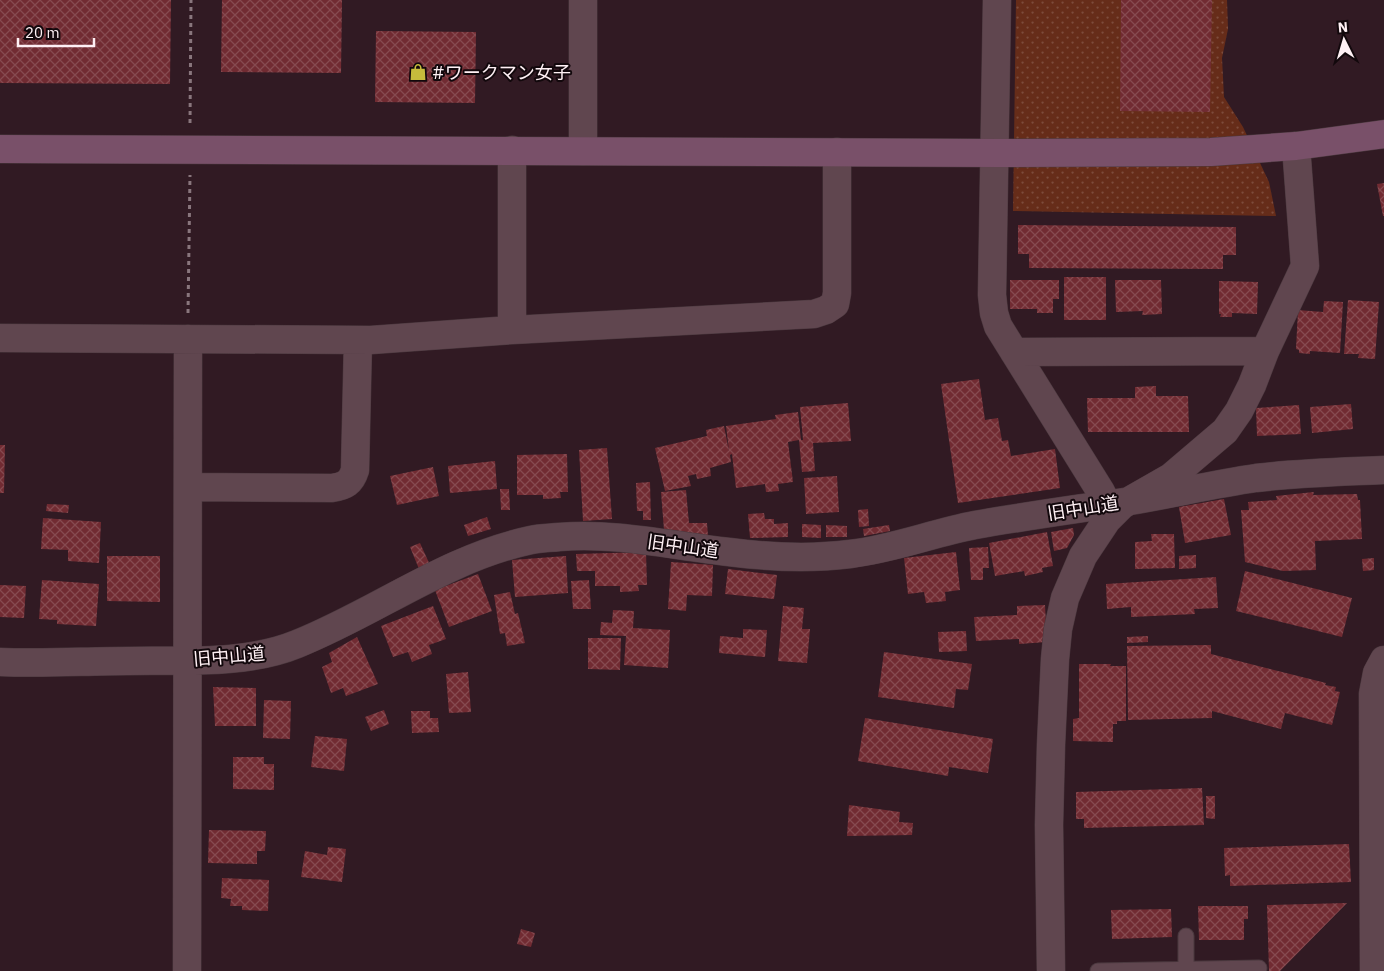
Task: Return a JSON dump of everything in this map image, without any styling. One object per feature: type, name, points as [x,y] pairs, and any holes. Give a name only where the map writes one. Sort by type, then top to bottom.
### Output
[{"type":"street","points":[[583,0],[583,151]]},
{"type":"street","points":[[997,0],[992,296],[994,313],[998,326],[1101,492],[1118,502]]},
{"type":"street","points":[[0,149],[995,153],[1211,152],[1296,146],[1384,134]]},
{"type":"street","points":[[1051,971],[1050,745],[1058,629],[1065,598],[1083,556],[1118,502],[1171,477],[1225,431],[1239,411],[1305,266],[1296,146]]},
{"type":"street","points":[[512,150],[512,330]]},
{"type":"street","points":[[0,338],[358,340],[814,314],[826,310],[835,304],[837,293],[837,152]]},
{"type":"street","points":[[187,971],[188,339]]},
{"type":"street","points":[[188,487],[332,488],[342,487],[352,480],[355,470],[358,340]]},
{"type":"street","points":[[1014,352],[1265,351]]},
{"type":"street","name":"旧中山道","points":[[0,662],[249,658],[280,651],[334,628],[410,586],[453,566],[532,540],[596,535],[731,553],[807,557],[849,554],[900,545],[970,526],[1256,478],[1311,473],[1384,470]]},
{"type":"street","points":[[1374,971],[1373,694],[1377,673],[1384,660]]},
{"type":"lane","points":[[1186,936],[1186,969]]},
{"type":"lane","points":[[1098,971],[1259,968]]},
{"type":"shaded area","points":[[1016,0],[1227,0],[1228,29],[1222,58],[1224,97],[1243,127],[1269,182],[1276,216],[1013,211]]},
{"type":"building","points":[[0,0],[171,0],[170,84],[0,83]]},
{"type":"building","points":[[222,0],[342,0],[341,73],[221,72]]},
{"type":"building","points":[[1121,0],[1212,0],[1210,112],[1120,111]]},
{"type":"building","points":[[376,31],[476,32],[475,103],[375,102]]},
{"type":"building","points":[[1384,183],[1384,216],[1383,216],[1377,184]]},
{"type":"building","points":[[1018,225],[1236,227],[1236,255],[1223,255],[1223,269],[1029,268],[1029,254],[1018,254]]},
{"type":"building","points":[[1064,277],[1106,277],[1106,320],[1064,320]]},
{"type":"building","points":[[1010,280],[1059,280],[1059,299],[1053,299],[1053,313],[1037,313],[1037,309],[1010,309]]},
{"type":"building","points":[[1115,280],[1161,280],[1162,314],[1142,315],[1143,311],[1116,312]]},
{"type":"building","points":[[1219,281],[1258,282],[1257,314],[1232,313],[1232,317],[1220,317]]},
{"type":"building","points":[[1348,300],[1379,302],[1375,359],[1358,358],[1359,354],[1344,354]]},
{"type":"building","points":[[1324,301],[1343,302],[1340,353],[1310,351],[1310,354],[1299,353],[1299,350],[1296,349],[1298,310],[1323,312]]},
{"type":"building","points":[[979,379],[985,420],[998,418],[1002,441],[1008,440],[1011,456],[1055,449],[1060,488],[958,503],[941,384]]},
{"type":"building","points":[[1156,386],[1156,396],[1188,396],[1189,432],[1088,432],[1087,398],[1135,398],[1135,387]]},
{"type":"building","points":[[848,403],[851,441],[813,443],[815,471],[802,472],[799,440],[788,442],[793,482],[778,484],[779,491],[766,492],[765,484],[736,488],[732,454],[730,455],[731,462],[710,468],[711,476],[697,479],[696,474],[688,476],[691,486],[665,491],[655,448],[707,436],[706,430],[724,426],[729,451],[726,426],[776,419],[775,415],[798,412],[801,440],[803,440],[800,407]]},
{"type":"building","points":[[1351,404],[1353,429],[1312,433],[1310,407]]},
{"type":"building","points":[[1299,405],[1301,434],[1257,436],[1256,408]]},
{"type":"building","points":[[0,445],[5,445],[4,493],[0,493]]},
{"type":"building","points":[[607,448],[612,519],[583,521],[579,450]]},
{"type":"building","points":[[567,454],[568,492],[560,492],[561,498],[543,499],[543,495],[517,495],[517,455]]},
{"type":"building","points":[[495,461],[497,489],[450,493],[448,466]]},
{"type":"building","points":[[433,467],[439,496],[397,505],[390,476]]},
{"type":"building","points":[[837,476],[839,512],[806,514],[804,478]]},
{"type":"building","points":[[650,482],[651,520],[643,520],[643,511],[637,511],[636,483]]},
{"type":"building","points":[[500,489],[509,489],[510,510],[501,510]]},
{"type":"building","points":[[686,490],[689,523],[707,523],[708,536],[664,530],[661,492]]},
{"type":"building","points":[[1314,492],[1313,495],[1357,494],[1358,500],[1360,500],[1362,539],[1315,541],[1316,570],[1283,571],[1245,562],[1241,510],[1249,510],[1248,502],[1277,500],[1276,496]]},
{"type":"building","points":[[1224,499],[1231,535],[1185,543],[1179,507]]},
{"type":"building","points":[[47,504],[69,505],[68,513],[46,511]]},
{"type":"building","points":[[868,509],[869,526],[859,527],[858,510]]},
{"type":"building","points":[[764,513],[765,519],[774,519],[774,524],[788,523],[788,537],[750,538],[748,514]]},
{"type":"building","points":[[487,517],[491,529],[468,536],[464,525]]},
{"type":"building","points":[[43,518],[101,522],[99,563],[68,561],[68,550],[41,549]]},
{"type":"building","points":[[802,524],[821,525],[821,538],[802,537]]},
{"type":"building","points":[[826,525],[847,526],[847,537],[826,537]]},
{"type":"building","points":[[889,525],[890,531],[864,536],[863,529]]},
{"type":"building","points":[[1073,528],[1074,535],[1067,548],[1054,551],[1051,532]]},
{"type":"building","points":[[1047,532],[1053,566],[1042,568],[1043,572],[1025,576],[1024,571],[995,576],[989,543]]},
{"type":"building","points":[[1151,534],[1174,534],[1175,568],[1135,569],[1135,542],[1152,541]]},
{"type":"building","points":[[420,543],[430,565],[419,569],[410,547]]},
{"type":"building","points":[[988,547],[989,568],[983,568],[983,580],[971,580],[969,548]]},
{"type":"building","points":[[646,552],[647,585],[638,585],[639,591],[620,592],[620,586],[595,586],[595,571],[577,571],[576,554]]},
{"type":"building","points":[[956,552],[960,590],[945,592],[946,601],[926,603],[924,592],[908,594],[904,558]]},
{"type":"building","points":[[1196,555],[1196,568],[1179,569],[1179,556]]},
{"type":"building","points":[[107,556],[160,556],[160,602],[107,601]]},
{"type":"building","points":[[566,556],[568,593],[515,597],[512,560]]},
{"type":"building","points":[[1374,558],[1374,570],[1363,571],[1362,559]]},
{"type":"building","points":[[671,562],[713,565],[712,596],[687,595],[686,611],[668,609]]},
{"type":"building","points":[[728,569],[777,575],[774,599],[725,594]]},
{"type":"building","points":[[1245,571],[1352,598],[1342,637],[1236,611]]},
{"type":"building","points":[[478,574],[492,611],[449,627],[435,590]]},
{"type":"building","points":[[1216,577],[1218,608],[1194,609],[1195,614],[1131,617],[1131,607],[1107,609],[1106,584]]},
{"type":"building","points":[[42,580],[99,584],[96,626],[57,624],[57,620],[39,619]]},
{"type":"building","points":[[589,580],[591,609],[573,609],[571,581]]},
{"type":"building","points":[[0,585],[26,586],[24,618],[0,617]]},
{"type":"building","points":[[510,592],[515,614],[518,613],[525,643],[507,646],[505,633],[500,634],[494,595]]},
{"type":"building","points":[[1045,605],[1047,642],[1019,644],[1019,639],[976,641],[974,617],[1017,615],[1017,606]]},
{"type":"building","points":[[433,606],[446,639],[429,645],[432,654],[412,662],[408,652],[393,657],[381,626]]},
{"type":"building","points":[[783,606],[804,608],[802,629],[810,629],[807,663],[778,661]]},
{"type":"building","points":[[613,610],[634,611],[633,628],[670,630],[668,668],[624,665],[626,636],[600,635],[601,622],[612,623]]},
{"type":"building","points":[[743,629],[767,630],[765,657],[719,653],[720,636],[743,638]]},
{"type":"building","points":[[966,631],[967,651],[939,652],[938,632]]},
{"type":"building","points":[[1148,636],[1148,642],[1127,643],[1127,637]]},
{"type":"building","points":[[357,637],[378,684],[346,696],[343,688],[331,693],[322,667],[332,662],[329,653]]},
{"type":"building","points":[[588,638],[621,638],[620,670],[588,669]]},
{"type":"building","points":[[1211,645],[1211,654],[1336,687],[1335,691],[1340,692],[1332,725],[1285,713],[1281,729],[1212,711],[1212,718],[1128,720],[1127,646]]},
{"type":"building","points":[[884,652],[972,664],[968,690],[956,689],[954,708],[878,697]]},
{"type":"building","points":[[1079,664],[1126,666],[1126,721],[1117,721],[1117,724],[1113,724],[1113,742],[1073,741],[1073,719],[1079,718]]},
{"type":"building","points":[[468,672],[471,712],[449,713],[446,674]]},
{"type":"building","points":[[213,687],[256,688],[256,726],[215,726]]},
{"type":"building","points":[[264,700],[291,701],[290,739],[263,738]]},
{"type":"building","points":[[384,710],[389,724],[371,731],[365,717]]},
{"type":"building","points":[[411,711],[430,711],[430,718],[438,718],[439,732],[412,733]]},
{"type":"building","points":[[865,718],[993,739],[988,773],[949,767],[948,776],[858,761]]},
{"type":"building","points":[[315,736],[347,739],[344,771],[311,767]]},
{"type":"building","points":[[233,757],[264,757],[264,764],[274,764],[274,790],[233,789]]},
{"type":"building","points":[[1202,788],[1204,825],[1084,828],[1084,819],[1076,819],[1076,792]]},
{"type":"building","points":[[1206,796],[1215,796],[1215,819],[1206,818]]},
{"type":"building","points":[[849,805],[900,812],[899,822],[913,823],[912,835],[847,836]]},
{"type":"building","points":[[209,830],[266,831],[265,851],[257,851],[257,864],[208,863]]},
{"type":"building","points":[[1349,844],[1351,882],[1230,886],[1230,875],[1225,876],[1224,848]]},
{"type":"building","points":[[328,847],[346,849],[342,882],[301,877],[305,851],[327,855]]},
{"type":"building","points":[[222,878],[269,880],[268,911],[242,910],[242,906],[230,906],[231,899],[221,898]]},
{"type":"building","points":[[1347,903],[1280,971],[1269,971],[1267,905]]},
{"type":"building","points":[[1198,906],[1248,906],[1248,919],[1244,919],[1244,940],[1199,940]]},
{"type":"building","points":[[1171,909],[1172,937],[1112,939],[1111,910]]},
{"type":"building","points":[[521,929],[535,933],[531,947],[517,944]]},
{"type":"place","name":"#ワークマン女子","points":[[418,72]]}]
